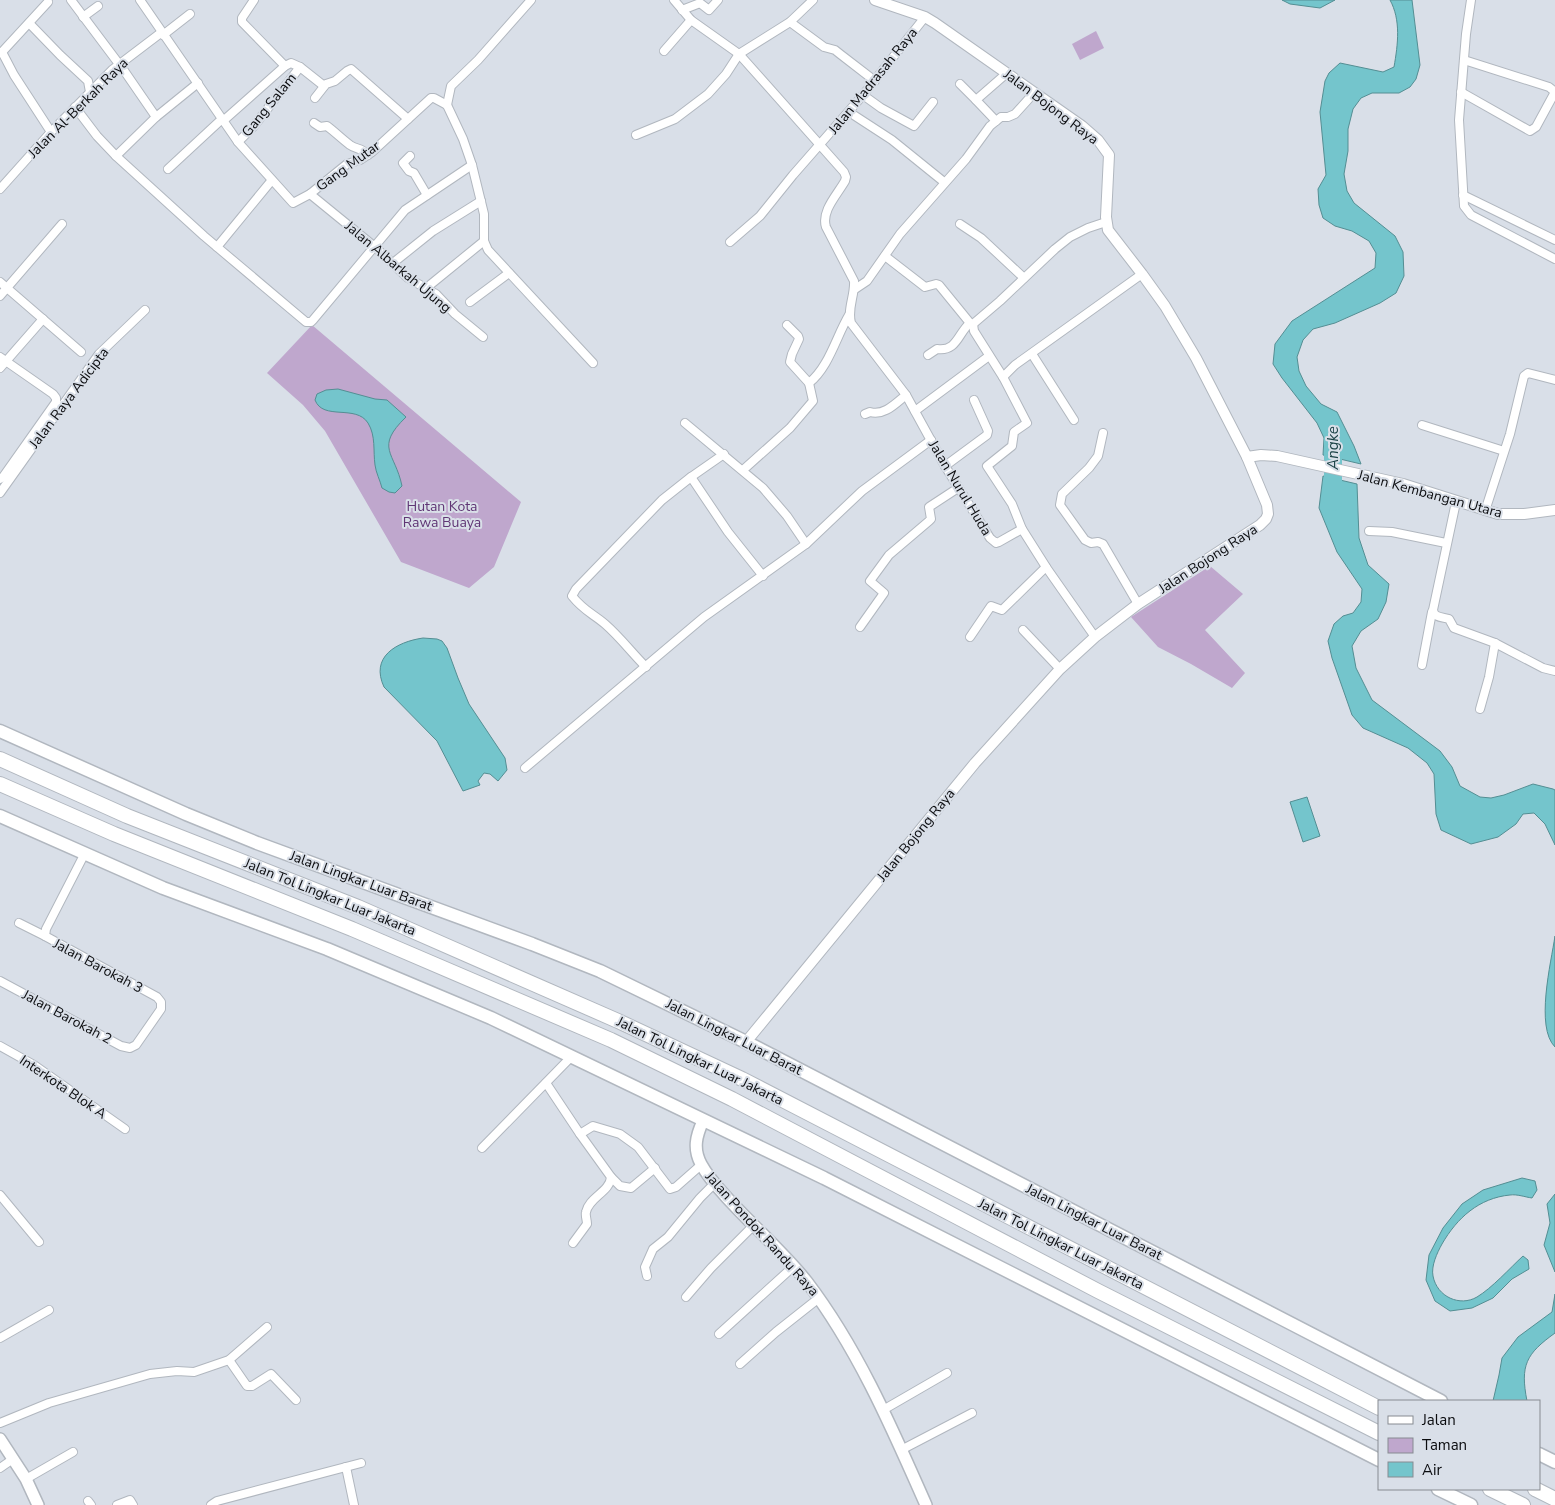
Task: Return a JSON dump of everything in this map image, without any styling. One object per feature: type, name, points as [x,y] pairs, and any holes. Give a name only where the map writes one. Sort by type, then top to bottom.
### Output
[{"type":"highway","name":"Jalan Tol Lingkar Luar Jakarta","points":[[0,759],[127,816],[358,907],[618,1021],[733,1075],[1378,1407]]},
{"type":"highway","name":"Jalan Tol Lingkar Luar Jakarta","points":[[0,784],[114,834],[352,929],[611,1040],[732,1099],[1107,1295],[1378,1432]]},
{"type":"highway","points":[[1492,1490],[1523,1505]]},
{"type":"highway","points":[[1537,1490],[1555,1499]]},
{"type":"main road","name":"Jalan Lingkar Luar Barat","points":[[0,731],[186,814],[257,843],[600,971],[746,1042],[1439,1400]]},
{"type":"main road","points":[[0,816],[163,888],[327,949],[438,994],[572,1056],[824,1178],[1378,1459]]},
{"type":"main road","name":"Jalan Pondok Randu Raya","points":[[703,1121],[696,1141],[696,1151],[701,1165],[714,1184],[794,1266],[819,1298],[883,1410],[926,1505]]},
{"type":"main road","points":[[0,1439],[26,1479],[38,1505]]},
{"type":"main road","points":[[1540,1455],[1554,1462]]},
{"type":"main road","points":[[1440,1490],[1471,1505]]},
{"type":"street","points":[[71,0],[119,63],[156,118]]},
{"type":"street","points":[[140,0],[238,142],[293,203],[310,194]]},
{"type":"street","points":[[254,0],[242,18],[242,22],[285,66]]},
{"type":"street","points":[[531,0],[478,60],[451,86],[447,105],[472,164],[484,214],[484,242],[488,250],[593,363]]},
{"type":"street","name":"Jalan Madrasah Raya","points":[[674,0],[691,20],[739,54],[841,167],[846,177],[825,214],[824,221],[852,274],[854,293]]},
{"type":"street","points":[[682,10],[698,4],[709,10],[718,0]]},
{"type":"street","points":[[636,135],[675,120],[708,94],[726,74],[739,54],[790,22],[813,0]]},
{"type":"street","name":"Jalan Bojong Raya","points":[[746,1042],[975,763],[1060,669],[1096,637],[1138,604],[1260,525],[1266,520],[1268,514],[1267,505],[1247,457],[1196,358],[1165,306],[1108,230],[1106,222],[1109,154],[1098,140],[1082,126],[943,28],[898,3],[875,0]]},
{"type":"street","points":[[1471,0],[1459,120],[1464,206],[1471,215],[1555,259]]},
{"type":"street","points":[[48,2],[1,53],[51,132]]},
{"type":"street","points":[[83,17],[98,6]]},
{"type":"street","name":"Jalan Al-Berkah Raya","points":[[0,188],[51,132],[119,63],[190,14]]},
{"type":"street","name":"Jalan Madrasah Raya","points":[[730,242],[760,216],[793,175],[849,112],[925,18]]},
{"type":"street","points":[[664,51],[691,20]]},
{"type":"street","points":[[790,22],[824,47],[835,50],[875,80]]},
{"type":"street","points":[[29,23],[88,81],[90,92]]},
{"type":"street","points":[[1462,92],[1530,131],[1536,127],[1555,92],[1549,87],[1464,60]]},
{"type":"street","points":[[168,169],[285,66],[292,63],[300,67],[324,86]]},
{"type":"street","name":"Gang Salam","points":[[238,142],[254,126],[300,67]]},
{"type":"street","points":[[315,98],[324,86],[335,81],[351,69],[408,119]]},
{"type":"street","points":[[976,100],[1007,73]]},
{"type":"street","points":[[116,156],[156,118],[198,83]]},
{"type":"street","points":[[960,84],[996,121]]},
{"type":"street","points":[[809,383],[824,368],[849,315],[854,293],[867,281],[900,234],[966,159],[990,126],[1001,118],[1008,118],[1015,114],[1034,93]]},
{"type":"street","points":[[863,95],[881,108],[914,126],[933,102]]},
{"type":"street","name":"Gang Mutar","points":[[310,194],[347,164],[368,155],[431,98],[447,105]]},
{"type":"street","points":[[76,107],[97,136],[116,156],[217,247],[282,303],[308,322],[313,320],[405,210],[472,164]]},
{"type":"street","points":[[849,112],[892,140],[944,182]]},
{"type":"street","points":[[314,124],[320,127],[326,126],[350,145],[362,149],[368,155]]},
{"type":"street","points":[[410,156],[402,163],[409,171],[414,173],[427,195]]},
{"type":"street","points":[[217,247],[272,180]]},
{"type":"street","name":"Jalan Albarkah Ujung","points":[[310,194],[375,247],[408,278],[436,294],[455,314],[483,337]]},
{"type":"street","points":[[1464,195],[1555,240]]},
{"type":"street","points":[[393,263],[433,232],[481,201]]},
{"type":"street","points":[[928,355],[937,349],[945,350],[952,346],[972,323],[1000,301],[1055,249],[1088,228],[1106,222]]},
{"type":"street","points":[[0,296],[62,224]]},
{"type":"street","points":[[960,224],[981,238],[1024,278]]},
{"type":"street","points":[[425,289],[484,242]]},
{"type":"street","points":[[884,256],[925,287],[939,285],[972,323],[974,331],[1003,377],[1027,423],[1014,432],[1012,446],[987,466],[1012,504],[1022,529],[1046,568],[1096,637]]},
{"type":"street","points":[[470,302],[509,273]]},
{"type":"street","points":[[1003,377],[1015,366],[1142,274]]},
{"type":"street","points":[[0,282],[82,352]]},
{"type":"street","name":"Jalan Raya Adicipta","points":[[0,493],[94,361],[110,343],[146,310]]},
{"type":"street","name":"Jalan Nurul Huda","points":[[849,315],[855,329],[906,395],[958,488],[993,541],[999,542],[1022,529]]},
{"type":"street","points":[[0,368],[3,359],[43,319]]},
{"type":"street","points":[[743,470],[790,428],[812,401],[809,383],[790,362],[798,336],[787,325]]},
{"type":"street","points":[[1032,354],[1074,420]]},
{"type":"street","points":[[915,411],[989,356]]},
{"type":"street","points":[[0,479],[56,402],[53,394],[3,359]]},
{"type":"street","points":[[1485,511],[1525,374],[1528,373],[1555,380]]},
{"type":"street","points":[[865,414],[870,412],[877,414],[890,408],[906,395]]},
{"type":"street","points":[[945,466],[987,435],[986,424],[974,400]]},
{"type":"street","points":[[685,423],[763,488],[788,516],[806,544]]},
{"type":"street","points":[[1422,425],[1504,451]]},
{"type":"street","points":[[1103,433],[1098,456],[1089,468],[1062,494],[1060,505],[1085,540],[1091,543],[1098,542],[1103,544],[1138,604]]},
{"type":"street","points":[[525,768],[704,617],[806,544],[862,491],[931,440]]},
{"type":"street","points":[[646,667],[604,623],[582,608],[572,596],[576,589],[662,500],[724,454]]},
{"type":"street","name":"Jalan Kembangan Utara","points":[[1247,457],[1261,455],[1277,456],[1403,484],[1498,514],[1511,515],[1555,510]]},
{"type":"street","points":[[691,477],[728,532],[763,576]]},
{"type":"street","points":[[860,627],[884,593],[870,581],[879,568],[889,555],[931,519],[929,507],[958,488]]},
{"type":"street","points":[[1422,665],[1456,502]]},
{"type":"street","points":[[1369,530],[1392,532],[1446,543]]},
{"type":"street","points":[[970,637],[991,606],[1002,610],[1046,568]]},
{"type":"street","points":[[1432,612],[1436,616],[1449,619],[1454,628],[1495,643],[1543,668],[1555,671]]},
{"type":"street","points":[[1023,630],[1060,669]]},
{"type":"street","points":[[1480,709],[1489,677],[1495,643]]},
{"type":"street","name":"Jalan Barokah 3","points":[[85,853],[44,936],[157,996],[161,1002],[161,1009],[136,1045]]},
{"type":"street","points":[[19,924],[44,936]]},
{"type":"street","name":"Jalan Barokah 2","points":[[0,981],[122,1046],[130,1048],[136,1045]]},
{"type":"street","name":"Interkota Blok A","points":[[0,1046],[34,1065],[125,1129]]},
{"type":"street","points":[[482,1148],[572,1056]]},
{"type":"street","points":[[546,1082],[580,1134],[611,1177],[620,1186],[632,1188],[655,1168]]},
{"type":"street","points":[[580,1134],[593,1126],[620,1134],[638,1147],[670,1190],[701,1165]]},
{"type":"street","points":[[573,1243],[587,1224],[585,1213],[591,1202],[610,1183],[611,1177]]},
{"type":"street","points":[[647,1276],[645,1267],[653,1249],[668,1237],[714,1184]]},
{"type":"street","points":[[0,1195],[39,1242]]},
{"type":"street","points":[[686,1297],[711,1268],[754,1226]]},
{"type":"street","points":[[718,1334],[794,1266]]},
{"type":"street","points":[[740,1364],[819,1298]]},
{"type":"street","points":[[0,1338],[49,1310]]},
{"type":"street","points":[[0,1423],[49,1403],[150,1374],[177,1371],[194,1372],[229,1360],[267,1326]]},
{"type":"street","points":[[229,1360],[247,1386],[252,1386],[271,1374],[296,1400]]},
{"type":"street","points":[[883,1410],[947,1373]]},
{"type":"street","points":[[901,1450],[972,1413]]},
{"type":"street","points":[[26,1479],[73,1452]]},
{"type":"street","points":[[0,1468],[13,1459]]},
{"type":"street","points":[[211,1505],[217,1501],[361,1463]]},
{"type":"street","points":[[346,1466],[354,1505]]},
{"type":"street","points":[[117,1505],[130,1500],[133,1505]]},
{"type":"green space","points":[[1096,31],[1104,48],[1080,60],[1072,44]]},
{"type":"green space","name":"Hutan Kota Rawa Buaya","points":[[312,325],[521,502],[494,567],[469,588],[401,562],[325,431],[303,405],[267,373]]},
{"type":"green space","points":[[1210,566],[1243,594],[1205,630],[1245,673],[1232,688],[1158,647],[1131,617]]},
{"type":"water","points":[[1282,0],[1335,0],[1320,8],[1290,4]]},
{"type":"water","points":[[1390,0],[1412,0],[1420,65],[1416,79],[1410,87],[1399,93],[1372,93],[1361,98],[1353,109],[1348,129],[1348,151],[1344,174],[1347,191],[1354,203],[1395,236],[1403,252],[1404,276],[1396,293],[1380,303],[1335,323],[1313,329],[1303,340],[1297,357],[1299,371],[1306,386],[1321,404],[1337,412],[1361,464],[1323,455],[1324,438],[1317,423],[1273,364],[1275,344],[1292,321],[1375,268],[1376,253],[1369,241],[1352,231],[1335,226],[1323,218],[1319,205],[1318,189],[1326,175],[1320,112],[1325,81],[1329,73],[1340,63],[1383,72],[1394,67],[1397,24]]},
{"type":"water","points":[[338,389],[375,399],[387,400],[406,417],[396,427],[389,443],[389,450],[402,486],[395,493],[382,488],[374,460],[371,428],[363,417],[356,414],[325,410],[315,400],[317,394],[326,390]]},
{"type":"water","points":[[1323,476],[1357,484],[1359,538],[1368,565],[1389,584],[1386,602],[1378,619],[1361,631],[1352,646],[1356,668],[1372,700],[1440,751],[1452,767],[1460,786],[1480,797],[1491,798],[1504,795],[1533,784],[1555,790],[1555,845],[1545,824],[1534,813],[1523,814],[1516,824],[1498,837],[1471,844],[1441,830],[1436,814],[1434,774],[1427,763],[1408,748],[1363,728],[1352,715],[1328,641],[1334,624],[1343,616],[1353,613],[1361,602],[1362,589],[1337,552],[1319,508]]},
{"type":"water","points":[[423,638],[442,641],[447,648],[469,704],[505,758],[507,770],[498,781],[490,774],[484,773],[478,781],[480,785],[463,791],[437,741],[384,687],[380,667],[383,659],[395,647]]},
{"type":"water","points":[[1307,797],[1320,836],[1303,842],[1290,802]]},
{"type":"water","points":[[1555,936],[1555,1047],[1549,1038],[1545,1010]]},
{"type":"water","points":[[1522,1178],[1535,1181],[1537,1190],[1532,1198],[1518,1195],[1499,1197],[1488,1200],[1470,1211],[1455,1226],[1438,1251],[1433,1268],[1433,1276],[1439,1290],[1444,1295],[1464,1301],[1483,1293],[1523,1256],[1528,1260],[1529,1269],[1512,1279],[1493,1298],[1472,1308],[1450,1311],[1435,1301],[1426,1280],[1429,1255],[1443,1228],[1462,1204],[1483,1190]]},
{"type":"water","points":[[1555,1194],[1555,1272],[1544,1245],[1550,1223],[1547,1204]]},
{"type":"water","points":[[1555,1294],[1555,1333],[1537,1347],[1528,1361],[1524,1378],[1527,1400],[1493,1400],[1502,1358],[1518,1337],[1552,1312]]},
{"type":"waterway","name":"Angke","points":[[1333,433],[1333,502]]}]
